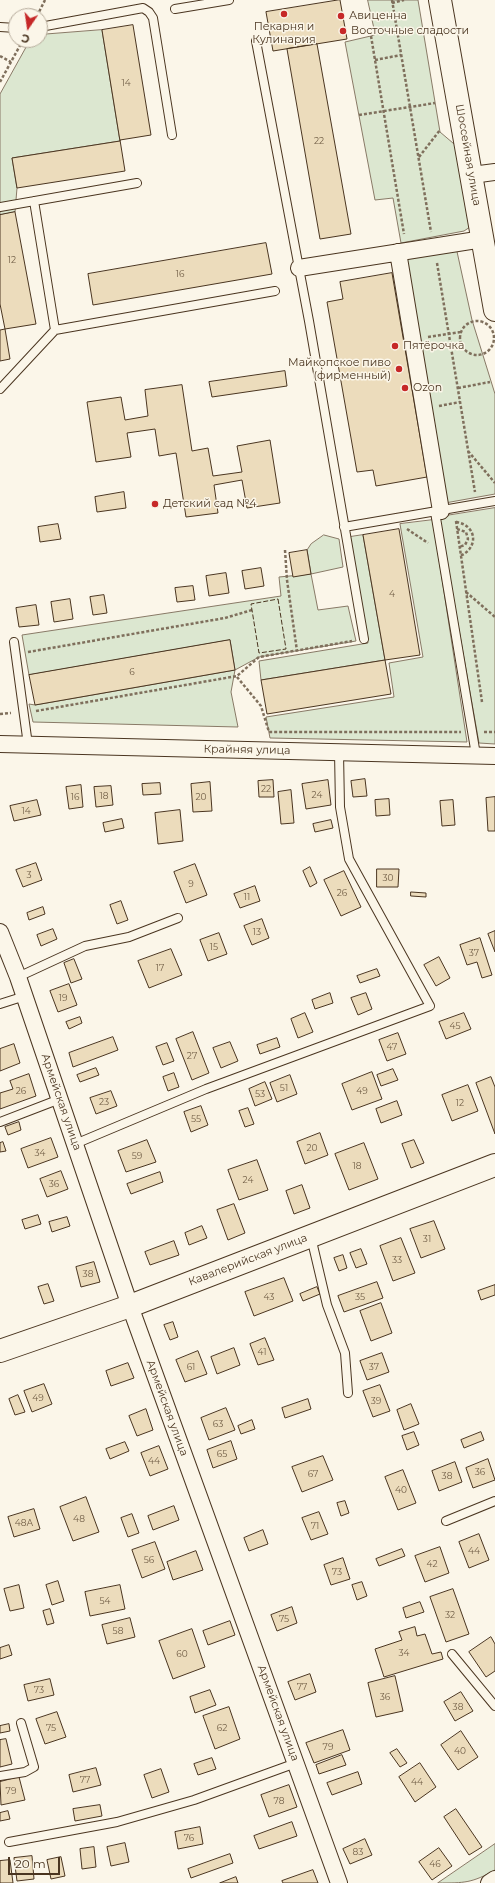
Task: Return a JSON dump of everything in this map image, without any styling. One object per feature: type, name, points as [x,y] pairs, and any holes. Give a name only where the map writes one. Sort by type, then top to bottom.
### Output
[{"type":"street","name":"Шоссейная улица","points":[[440,0],[495,310]]},
{"type":"street","points":[[472,175],[495,172]]},
{"type":"street","points":[[299,268],[483,239]]},
{"type":"street","points":[[403,251],[438,512]]},
{"type":"street","name":"Крайняя улица","points":[[0,744],[495,756]]},
{"type":"street","name":"Армейская улица","points":[[0,932],[25,996],[130,1306],[340,1883]]},
{"type":"street","name":"Кавалерийская улица","points":[[0,1351],[130,1306],[495,1164]]},
{"type":"street","points":[[489,1883],[495,1879]]},
{"type":"lane","points":[[175,9],[229,0]]},
{"type":"lane","points":[[48,26],[143,8],[149,12],[153,18],[172,135]]},
{"type":"lane","points":[[256,41],[299,268],[364,639]]},
{"type":"lane","points":[[0,207],[138,183]]},
{"type":"lane","points":[[34,201],[55,330]]},
{"type":"lane","points":[[0,389],[55,330],[275,291]]},
{"type":"lane","points":[[344,527],[495,501]]},
{"type":"lane","points":[[438,512],[442,552],[476,755]]},
{"type":"lane","points":[[14,642],[25,712],[28,745]]},
{"type":"lane","points":[[75,1144],[206,1089],[430,1006],[350,859],[340,807],[339,752]]},
{"type":"lane","points":[[18,977],[85,946],[129,937],[178,918]]},
{"type":"lane","points":[[0,1004],[25,996]]},
{"type":"lane","points":[[0,1122],[60,1099]]},
{"type":"lane","points":[[310,1236],[327,1305],[345,1353],[348,1393]]},
{"type":"lane","points":[[446,1521],[495,1501]]},
{"type":"lane","points":[[452,1654],[495,1706]]},
{"type":"lane","points":[[0,1776],[25,1772],[34,1767],[21,1723]]},
{"type":"lane","points":[[8,1842],[117,1822],[194,1800],[296,1763]]},
{"type":"path","points":[[392,3],[404,0]]},
{"type":"path","points":[[371,36],[403,251]]},
{"type":"path","points":[[0,82],[19,48]]},
{"type":"path","points":[[375,60],[401,55]]},
{"type":"path","points":[[0,56],[11,62]]},
{"type":"path","points":[[359,115],[435,103]]},
{"type":"path","points":[[419,158],[440,130]]},
{"type":"path","points":[[423,338],[461,332],[464,327],[474,321],[484,323],[492,330],[493,336],[491,346],[488,350],[478,354],[468,352],[461,343],[461,332]]},
{"type":"path","points":[[458,388],[490,382]]},
{"type":"path","points":[[434,407],[460,402]]},
{"type":"path","points":[[468,450],[495,483]]},
{"type":"path","points":[[460,556],[470,550],[474,540],[471,529],[462,523],[456,522],[460,556],[465,592],[482,709]]},
{"type":"path","points":[[406,528],[442,552]]},
{"type":"path","points":[[457,529],[463,530],[468,539],[465,545],[459,548]]},
{"type":"path","points":[[285,550],[287,580],[297,651]]},
{"type":"path","points":[[465,592],[495,617]]},
{"type":"path","points":[[16,654],[225,618],[252,610]]},
{"type":"path","points":[[0,714],[37,712],[237,676],[259,657],[364,639]]},
{"type":"path","points":[[237,676],[261,706],[270,732],[471,732]]},
{"type":"path","points":[[485,724],[486,732]]},
{"type":"green space","points":[[368,0],[418,0],[440,132],[460,149],[470,227],[464,231],[401,243],[393,198],[375,200],[345,42],[375,35]]},
{"type":"green space","points":[[102,30],[120,141],[12,158],[17,188],[15,212],[0,215],[0,94],[26,48],[48,48],[48,34]]},
{"type":"green space","points":[[456,247],[472,320],[495,394],[495,494],[445,503],[405,255]]},
{"type":"green space","points":[[495,508],[495,744],[479,743],[439,517]]},
{"type":"green space","points":[[433,520],[467,742],[270,738],[266,717],[394,697],[389,663],[423,657],[400,524]]},
{"type":"green space","points":[[324,535],[339,539],[343,567],[311,574],[307,550],[311,544]]},
{"type":"green space","points":[[363,535],[385,660],[261,680],[259,661],[368,643],[350,537]]},
{"type":"green space","points":[[311,574],[318,610],[348,606],[356,641],[259,657],[235,670],[230,640],[29,675],[22,635],[281,596],[279,577]]},
{"type":"green space","points":[[235,670],[231,692],[238,727],[33,722],[29,704],[35,705]]},
{"type":"green space","points":[[495,1844],[495,1870],[474,1880],[455,1883],[438,1883]]},
{"type":"building","points":[[340,0],[347,39],[273,51],[266,12]]},
{"type":"building","points":[[133,25],[151,135],[120,140],[125,171],[17,188],[12,158],[120,141],[102,30]]},
{"type":"building","points":[[317,44],[351,234],[320,239],[287,49]]},
{"type":"building","points":[[15,212],[36,324],[5,329],[0,304],[0,215]]},
{"type":"building","points":[[266,243],[272,274],[93,305],[88,274]]},
{"type":"building","points":[[392,273],[427,477],[376,486],[373,470],[357,472],[327,302],[343,299],[340,282]]},
{"type":"building","points":[[5,329],[10,359],[0,361],[0,330]]},
{"type":"building","points":[[285,371],[287,386],[212,397],[209,382]]},
{"type":"building","points":[[182,385],[192,451],[208,448],[213,476],[242,472],[237,446],[270,440],[280,503],[247,508],[242,480],[214,485],[218,513],[186,517],[176,453],[159,456],[155,429],[127,433],[131,457],[96,462],[87,402],[121,397],[125,420],[148,416],[145,390]]},
{"type":"building","points":[[124,492],[126,508],[97,512],[95,497]]},
{"type":"building","points":[[58,524],[61,539],[40,542],[38,527]]},
{"type":"building","points":[[399,529],[420,655],[385,660],[363,535]]},
{"type":"building","points":[[307,550],[311,574],[293,577],[289,553]]},
{"type":"building","points":[[261,568],[264,586],[245,589],[242,571]]},
{"type":"building","points":[[226,573],[229,593],[209,596],[206,576]]},
{"type":"building","points":[[193,586],[195,600],[177,602],[175,588]]},
{"type":"building","points":[[104,595],[107,613],[93,615],[90,597]]},
{"type":"building","points":[[70,599],[73,619],[54,622],[51,602]]},
{"type":"building","points":[[36,605],[39,625],[19,627],[16,608]]},
{"type":"building","points":[[230,640],[235,670],[35,705],[29,675]]},
{"type":"building","points":[[385,660],[391,694],[267,714],[261,680]]},
{"type":"building","points":[[365,779],[367,796],[353,797],[351,781]]},
{"type":"building","points":[[273,780],[274,797],[259,797],[258,781]]},
{"type":"building","points":[[328,780],[331,805],[306,809],[302,784]]},
{"type":"building","points":[[210,782],[212,811],[193,812],[191,784]]},
{"type":"building","points":[[160,783],[161,794],[143,795],[142,784]]},
{"type":"building","points":[[81,785],[83,807],[69,809],[66,787]]},
{"type":"building","points":[[111,786],[113,805],[96,807],[94,787]]},
{"type":"building","points":[[291,790],[294,823],[281,824],[278,792]]},
{"type":"building","points":[[495,797],[495,831],[488,831],[486,798]]},
{"type":"building","points":[[389,799],[390,815],[376,816],[375,800]]},
{"type":"building","points":[[37,800],[41,815],[14,821],[10,806]]},
{"type":"building","points":[[453,800],[455,825],[442,826],[440,801]]},
{"type":"building","points":[[180,810],[183,841],[158,844],[155,813]]},
{"type":"building","points":[[122,819],[124,828],[105,832],[103,823]]},
{"type":"building","points":[[331,820],[333,828],[315,832],[313,824]]},
{"type":"building","points":[[36,863],[42,880],[23,887],[16,870]]},
{"type":"building","points":[[195,864],[207,895],[186,903],[174,872]]},
{"type":"building","points":[[310,867],[317,883],[310,887],[303,871]]},
{"type":"building","points":[[377,869],[399,869],[398,887],[377,887]]},
{"type":"building","points":[[344,871],[361,907],[341,916],[324,880]]},
{"type":"building","points":[[255,886],[260,901],[240,908],[234,894]]},
{"type":"building","points":[[411,892],[426,893],[426,897],[411,896]]},
{"type":"building","points":[[121,901],[128,920],[117,924],[110,905]]},
{"type":"building","points":[[43,907],[45,914],[29,920],[27,913]]},
{"type":"building","points":[[262,919],[269,938],[252,945],[244,926]]},
{"type":"building","points":[[53,929],[57,939],[41,946],[37,935]]},
{"type":"building","points":[[495,931],[495,952],[488,934]]},
{"type":"building","points":[[219,933],[227,954],[208,961],[200,940]]},
{"type":"building","points":[[480,938],[492,975],[482,978],[477,962],[467,965],[460,945]]},
{"type":"building","points":[[171,949],[182,975],[149,988],[138,961]]},
{"type":"building","points":[[439,957],[450,978],[436,986],[424,965]]},
{"type":"building","points":[[74,959],[82,979],[71,983],[64,963]]},
{"type":"building","points":[[377,969],[380,976],[360,983],[357,976]]},
{"type":"building","points":[[69,984],[77,1005],[58,1012],[50,991]]},
{"type":"building","points":[[330,993],[333,1003],[315,1009],[312,1000]]},
{"type":"building","points":[[366,993],[372,1009],[358,1015],[351,998]]},
{"type":"building","points":[[305,1013],[313,1032],[298,1038],[291,1019]]},
{"type":"building","points":[[464,1013],[471,1029],[446,1039],[439,1022]]},
{"type":"building","points":[[80,1017],[82,1023],[69,1029],[66,1022]]},
{"type":"building","points":[[193,1032],[209,1073],[192,1080],[176,1039]]},
{"type":"building","points":[[398,1033],[406,1054],[387,1061],[379,1040]]},
{"type":"building","points":[[113,1037],[118,1050],[73,1067],[69,1053]]},
{"type":"building","points":[[277,1038],[280,1047],[260,1054],[257,1045]]},
{"type":"building","points":[[230,1042],[238,1061],[221,1068],[213,1048]]},
{"type":"building","points":[[167,1043],[174,1061],[163,1065],[156,1047]]},
{"type":"building","points":[[14,1044],[20,1063],[0,1071],[0,1049]]},
{"type":"building","points":[[96,1068],[99,1075],[80,1082],[77,1075]]},
{"type":"building","points":[[393,1069],[398,1080],[381,1086],[377,1075]]},
{"type":"building","points":[[372,1072],[382,1099],[352,1110],[342,1084]]},
{"type":"building","points":[[174,1073],[179,1087],[168,1091],[163,1077]]},
{"type":"building","points":[[29,1074],[36,1096],[0,1109],[0,1093],[13,1089],[10,1081]]},
{"type":"building","points":[[290,1075],[297,1094],[277,1102],[270,1083]]},
{"type":"building","points":[[491,1077],[495,1087],[495,1134],[476,1083]]},
{"type":"building","points":[[265,1082],[272,1099],[255,1106],[249,1089]]},
{"type":"building","points":[[468,1085],[478,1111],[452,1121],[442,1095]]},
{"type":"building","points":[[111,1091],[117,1106],[96,1114],[90,1098]]},
{"type":"building","points":[[397,1101],[402,1115],[381,1123],[376,1109]]},
{"type":"building","points":[[201,1106],[208,1125],[191,1132],[184,1112]]},
{"type":"building","points":[[248,1108],[254,1124],[245,1127],[239,1111]]},
{"type":"building","points":[[19,1122],[21,1130],[8,1135],[5,1127]]},
{"type":"building","points":[[320,1133],[328,1155],[305,1164],[297,1142]]},
{"type":"building","points":[[51,1138],[58,1157],[28,1168],[21,1149]]},
{"type":"building","points":[[147,1140],[156,1162],[126,1172],[118,1151]]},
{"type":"building","points":[[414,1140],[424,1163],[411,1168],[402,1144]]},
{"type":"building","points":[[3,1142],[6,1151],[0,1152],[0,1143]]},
{"type":"building","points":[[364,1143],[378,1179],[349,1190],[335,1154]]},
{"type":"building","points":[[257,1160],[268,1190],[239,1200],[228,1170]]},
{"type":"building","points":[[61,1171],[68,1189],[47,1197],[40,1179]]},
{"type":"building","points":[[160,1172],[163,1182],[131,1194],[127,1184]]},
{"type":"building","points":[[302,1185],[310,1208],[294,1214],[286,1191]]},
{"type":"building","points":[[234,1204],[245,1233],[228,1240],[217,1210]]},
{"type":"building","points":[[38,1215],[41,1224],[25,1229],[22,1220]]},
{"type":"building","points":[[67,1217],[70,1226],[52,1232],[49,1222]]},
{"type":"building","points":[[434,1221],[445,1249],[421,1258],[410,1229]]},
{"type":"building","points":[[202,1226],[207,1238],[189,1245],[185,1233]]},
{"type":"building","points":[[401,1238],[415,1273],[393,1281],[380,1246]]},
{"type":"building","points":[[174,1241],[179,1255],[150,1265],[145,1252]]},
{"type":"building","points":[[361,1249],[367,1264],[356,1268],[350,1253]]},
{"type":"building","points":[[343,1255],[347,1268],[339,1271],[334,1258]]},
{"type":"building","points":[[94,1262],[100,1282],[81,1287],[76,1267]]},
{"type":"building","points":[[284,1278],[293,1301],[254,1316],[245,1292]]},
{"type":"building","points":[[377,1282],[383,1298],[344,1312],[338,1296]]},
{"type":"building","points":[[48,1284],[54,1301],[44,1304],[38,1287]]},
{"type":"building","points":[[495,1285],[495,1295],[481,1300],[478,1291]]},
{"type":"building","points":[[317,1287],[320,1294],[303,1301],[300,1294]]},
{"type":"building","points":[[381,1303],[392,1333],[371,1341],[360,1311]]},
{"type":"building","points":[[173,1322],[178,1337],[170,1340],[164,1325]]},
{"type":"building","points":[[265,1338],[274,1360],[258,1365],[250,1344]]},
{"type":"building","points":[[234,1348],[240,1365],[217,1374],[211,1357]]},
{"type":"building","points":[[198,1351],[207,1374],[185,1382],[176,1360]]},
{"type":"building","points":[[382,1353],[389,1372],[367,1380],[360,1361]]},
{"type":"building","points":[[128,1363],[134,1378],[111,1386],[106,1371]]},
{"type":"building","points":[[44,1384],[52,1404],[32,1412],[24,1391]]},
{"type":"building","points":[[380,1385],[390,1411],[373,1417],[363,1391]]},
{"type":"building","points":[[18,1395],[25,1412],[15,1415],[9,1399]]},
{"type":"building","points":[[308,1399],[311,1409],[285,1418],[282,1408]]},
{"type":"building","points":[[411,1404],[419,1424],[404,1430],[397,1410]]},
{"type":"building","points":[[226,1408],[235,1430],[209,1440],[201,1418]]},
{"type":"building","points":[[146,1409],[153,1430],[137,1436],[129,1416]]},
{"type":"building","points":[[252,1420],[255,1429],[241,1434],[238,1426]]},
{"type":"building","points":[[414,1432],[419,1445],[407,1450],[402,1436]]},
{"type":"building","points":[[481,1432],[484,1440],[464,1448],[461,1440]]},
{"type":"building","points":[[231,1441],[237,1459],[213,1468],[207,1450]]},
{"type":"building","points":[[125,1442],[129,1451],[110,1459],[106,1449]]},
{"type":"building","points":[[159,1446],[168,1469],[150,1476],[141,1453]]},
{"type":"building","points":[[323,1456],[333,1480],[302,1492],[292,1467]]},
{"type":"building","points":[[488,1459],[495,1480],[473,1488],[466,1468]]},
{"type":"building","points":[[455,1462],[462,1482],[439,1491],[432,1471]]},
{"type":"building","points":[[403,1470],[416,1503],[398,1510],[385,1477]]},
{"type":"building","points":[[86,1497],[99,1532],[73,1541],[60,1507]]},
{"type":"building","points":[[345,1501],[349,1513],[341,1516],[337,1503]]},
{"type":"building","points":[[174,1506],[179,1520],[153,1530],[148,1516]]},
{"type":"building","points":[[34,1509],[40,1529],[14,1537],[8,1517]]},
{"type":"building","points":[[319,1512],[328,1534],[311,1540],[302,1518]]},
{"type":"building","points":[[132,1514],[139,1533],[128,1537],[121,1518]]},
{"type":"building","points":[[263,1530],[268,1544],[249,1551],[244,1538]]},
{"type":"building","points":[[479,1534],[489,1560],[469,1568],[459,1542]]},
{"type":"building","points":[[155,1542],[165,1569],[142,1578],[132,1550]]},
{"type":"building","points":[[440,1547],[449,1573],[425,1582],[415,1556]]},
{"type":"building","points":[[402,1549],[405,1556],[379,1566],[376,1559]]},
{"type":"building","points":[[196,1551],[203,1570],[173,1580],[167,1562]]},
{"type":"building","points":[[343,1558],[350,1579],[331,1585],[324,1565]]},
{"type":"building","points":[[58,1581],[64,1601],[52,1605],[46,1585]]},
{"type":"building","points":[[362,1582],[367,1596],[357,1600],[352,1585]]},
{"type":"building","points":[[19,1585],[24,1608],[10,1611],[4,1589]]},
{"type":"building","points":[[120,1585],[125,1609],[90,1616],[85,1592]]},
{"type":"building","points":[[453,1589],[469,1634],[446,1642],[430,1597]]},
{"type":"building","points":[[420,1602],[424,1612],[406,1618],[403,1608]]},
{"type":"building","points":[[292,1607],[297,1623],[277,1631],[271,1615]]},
{"type":"building","points":[[50,1609],[54,1623],[47,1625],[43,1611]]},
{"type":"building","points":[[130,1618],[135,1637],[107,1644],[102,1625]]},
{"type":"building","points":[[230,1621],[235,1635],[208,1645],[203,1631]]},
{"type":"building","points":[[415,1627],[417,1636],[425,1634],[432,1654],[441,1652],[443,1659],[384,1677],[375,1649],[402,1640],[399,1632]]},
{"type":"building","points":[[192,1629],[205,1667],[173,1679],[159,1641]]},
{"type":"building","points":[[491,1637],[495,1644],[495,1671],[486,1677],[469,1652]]},
{"type":"building","points":[[9,1645],[12,1655],[0,1659],[0,1648]]},
{"type":"building","points":[[310,1674],[316,1692],[295,1700],[288,1682]]},
{"type":"building","points":[[395,1676],[403,1711],[376,1717],[368,1683]]},
{"type":"building","points":[[50,1679],[54,1695],[28,1701],[24,1685]]},
{"type":"building","points":[[210,1690],[216,1705],[195,1713],[190,1697]]},
{"type":"building","points":[[461,1692],[473,1711],[455,1721],[444,1702]]},
{"type":"building","points":[[229,1707],[240,1739],[215,1749],[203,1716]]},
{"type":"building","points":[[57,1712],[66,1737],[45,1744],[36,1719]]},
{"type":"building","points":[[9,1724],[10,1731],[0,1733],[0,1726]]},
{"type":"building","points":[[343,1730],[350,1750],[314,1763],[306,1743]]},
{"type":"building","points":[[461,1731],[478,1757],[458,1770],[441,1745]]},
{"type":"building","points":[[6,1739],[12,1764],[0,1767],[0,1740]]},
{"type":"building","points":[[397,1749],[407,1763],[400,1767],[390,1753]]},
{"type":"building","points":[[342,1755],[346,1765],[319,1774],[316,1765]]},
{"type":"building","points":[[212,1758],[216,1769],[198,1775],[194,1764]]},
{"type":"building","points":[[420,1763],[436,1787],[415,1802],[399,1777]]},
{"type":"building","points":[[96,1768],[101,1785],[73,1792],[69,1775]]},
{"type":"building","points":[[161,1769],[169,1792],[152,1798],[144,1775]]},
{"type":"building","points":[[358,1772],[362,1784],[332,1795],[327,1783]]},
{"type":"building","points":[[19,1777],[25,1800],[1,1805],[0,1782]]},
{"type":"building","points":[[289,1785],[297,1807],[269,1817],[261,1795]]},
{"type":"building","points":[[100,1805],[102,1816],[75,1821],[73,1809]]},
{"type":"building","points":[[456,1809],[482,1847],[469,1855],[444,1817]]},
{"type":"building","points":[[8,1811],[10,1819],[0,1821],[0,1813]]},
{"type":"building","points":[[292,1822],[297,1836],[259,1849],[254,1836]]},
{"type":"building","points":[[200,1827],[203,1844],[178,1849],[175,1832]]},
{"type":"building","points":[[365,1839],[372,1855],[350,1864],[343,1849]]},
{"type":"building","points":[[125,1843],[129,1862],[111,1866],[107,1847]]},
{"type":"building","points":[[94,1847],[96,1867],[82,1869],[80,1849]]},
{"type":"building","points":[[439,1848],[452,1866],[432,1880],[419,1862]]},
{"type":"building","points":[[230,1854],[233,1863],[191,1878],[188,1869]]},
{"type":"building","points":[[32,1856],[34,1879],[17,1881],[14,1858]]},
{"type":"building","points":[[61,1857],[65,1876],[51,1879],[47,1860]]},
{"type":"building","points":[[10,1860],[13,1883],[0,1883],[0,1861]]},
{"type":"building","points":[[313,1870],[318,1883],[283,1883],[282,1881]]},
{"type":"building","points":[[236,1877],[238,1883],[220,1883]]},
{"type":"fence","points":[[278,599],[286,649],[259,653],[251,604],[278,599]]},
{"type":"place","name":"Пекарня и Кулинария","points":[[284,14]]},
{"type":"place","name":"Авиценна","points":[[341,16]]},
{"type":"place","name":"Восточные сладости","points":[[343,31]]},
{"type":"place","name":"Пятёрочка","points":[[395,346]]},
{"type":"place","name":"Майкопское пиво (фирменный)","points":[[399,369]]},
{"type":"place","name":"Ozon","points":[[405,388]]},
{"type":"place","name":"Детский сад №4","points":[[155,504]]}]
